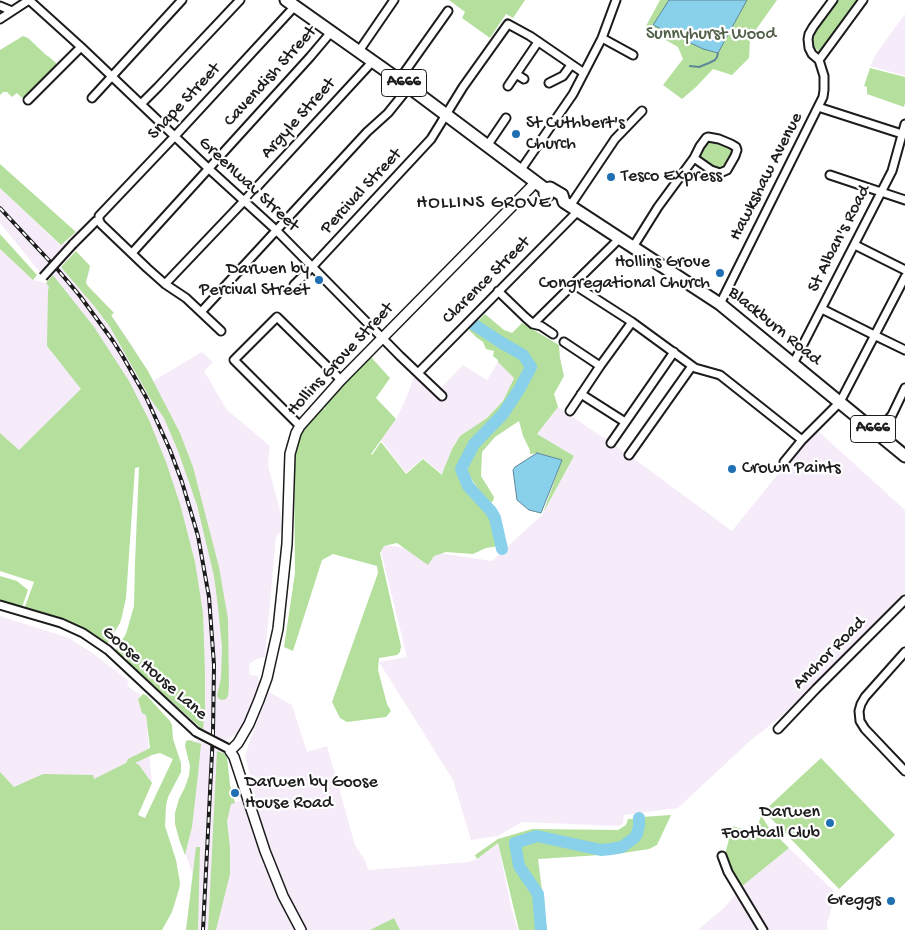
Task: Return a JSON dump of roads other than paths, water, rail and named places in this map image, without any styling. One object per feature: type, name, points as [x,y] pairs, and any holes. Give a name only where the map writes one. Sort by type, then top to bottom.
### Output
[{"type":"highway","name":"Blackburn Road","points":[[290,3],[400,80],[541,186],[550,188],[562,196],[571,206],[720,304],[905,456]]},
{"type":"street","points":[[0,19],[29,0]]},
{"type":"street","name":"Greenway Street","points":[[29,0],[276,230],[442,396]]},
{"type":"street","points":[[92,98],[182,0]]},
{"type":"street","points":[[359,51],[394,0]]},
{"type":"street","points":[[520,171],[573,94],[602,38],[616,0]]},
{"type":"street","name":"Hawkshaw Avenue","points":[[720,304],[818,108],[822,97],[824,76],[819,60],[812,54],[809,48],[808,40],[809,34],[833,0]]},
{"type":"street","points":[[819,60],[863,0]]},
{"type":"street","points":[[140,104],[239,2]]},
{"type":"street","name":"Snape Street","points":[[43,277],[99,219],[101,213],[273,29],[290,3]]},
{"type":"street","points":[[0,6],[12,11]]},
{"type":"street","points":[[400,80],[448,11]]},
{"type":"street","name":"Percival Street","points":[[294,285],[431,139],[463,87],[508,24],[538,42]]},
{"type":"street","name":"Cavendish Street","points":[[132,252],[310,58],[332,31]]},
{"type":"street","points":[[602,38],[633,55]]},
{"type":"street","points":[[508,86],[538,42],[584,74]]},
{"type":"street","points":[[28,100],[81,47]]},
{"type":"street","name":"Argyle Street","points":[[165,284],[373,61]]},
{"type":"street","points":[[549,83],[564,76],[571,65]]},
{"type":"street","points":[[516,74],[524,80]]},
{"type":"street","points":[[201,312],[367,132],[388,113],[409,87]]},
{"type":"street","points":[[818,108],[902,134]]},
{"type":"street","name":"Clarence Street","points":[[418,373],[498,292],[571,206],[615,139],[642,111]]},
{"type":"street","points":[[486,146],[506,118]]},
{"type":"street","name":"St Alban's Road","points":[[794,364],[892,171],[905,124]]},
{"type":"street","points":[[633,247],[694,158],[700,146],[708,137],[720,139],[736,147],[737,150],[727,170],[720,173],[711,170],[694,158]]},
{"type":"street","points":[[830,175],[905,200]]},
{"type":"street","name":"Hollins Grove Street","points":[[229,749],[238,744],[259,700],[267,678],[278,629],[287,544],[290,454],[296,433],[341,380],[382,338],[541,186]]},
{"type":"street","points":[[99,219],[101,224],[165,284],[186,298],[221,331]]},
{"type":"street","points":[[533,324],[620,238]]},
{"type":"street","points":[[855,245],[905,270]]},
{"type":"street","points":[[784,462],[802,440],[840,402],[905,277]]},
{"type":"street","points":[[573,284],[632,322],[695,368],[720,374],[802,440]]},
{"type":"street","points":[[498,292],[533,324],[541,326],[553,334]]},
{"type":"street","points":[[822,309],[905,350]]},
{"type":"street","points":[[300,426],[234,360],[277,317],[341,380]]},
{"type":"street","points":[[570,411],[632,322]]},
{"type":"street","points":[[564,342],[600,366]]},
{"type":"street","points":[[611,443],[674,352]]},
{"type":"street","points":[[629,454],[692,366]]},
{"type":"street","points":[[877,432],[892,415],[905,388]]},
{"type":"street","points":[[582,394],[625,422]]},
{"type":"street","name":"Anchor Road","points":[[778,729],[905,600]]},
{"type":"street","name":"Goose House Lane","points":[[0,605],[61,623],[83,633],[109,651],[196,732],[229,749]]},
{"type":"street","points":[[905,652],[865,697],[859,711],[860,721],[865,729],[905,770]]},
{"type":"street","points":[[229,749],[234,757],[265,851],[283,896],[301,930]]},
{"type":"street","points":[[722,856],[728,872],[764,930]]},
{"type":"water","points":[[669,0],[747,0],[718,53],[703,49],[653,25]]},
{"type":"water","points":[[537,453],[562,460],[541,513],[529,510],[517,500],[513,470]]},
{"type":"waterway","points":[[690,66],[699,67],[709,63],[715,60],[718,53]]},
{"type":"waterway","points":[[473,324],[523,355],[531,367],[503,414],[474,444],[461,469],[468,486],[495,518],[502,549]]},
{"type":"waterway","points":[[541,930],[538,894],[519,866],[515,843],[537,836],[601,850],[622,847],[637,834],[639,818]]},
{"type":"railway","points":[[0,208],[80,296],[122,355],[146,397],[170,450],[182,482],[198,536],[209,597],[214,665],[213,733],[203,930]]},
{"type":"place","name":"St Cuthbert's Church","points":[[516,134]]},
{"type":"place","name":"Tesco Express","points":[[611,177]]},
{"type":"place","name":"Hollins Grove Congregational Church","points":[[720,273]]},
{"type":"place","name":"Darwen by Percival Street","points":[[319,280]]},
{"type":"place","name":"Crown Paints","points":[[732,469]]},
{"type":"place","name":"Darwen by Goose House Road","points":[[235,793]]},
{"type":"place","name":"Darwen Football Club","points":[[830,823]]},
{"type":"place","name":"Greggs","points":[[891,901]]},
{"type":"district","name":"HOLLINS GROVE","points":[[484,204]]},
{"type":"park label","name":"Sunnyhurst Wood","points":[[711,35]]}]
